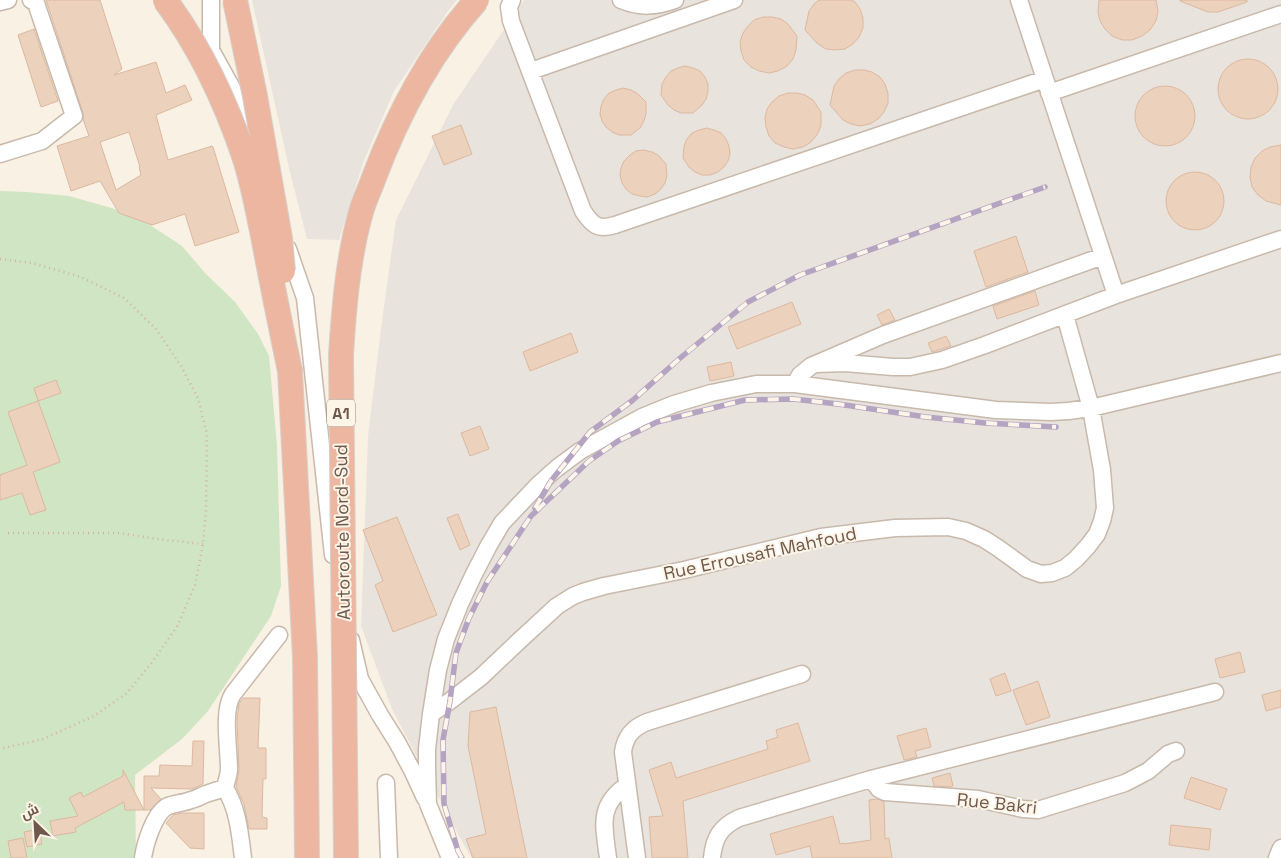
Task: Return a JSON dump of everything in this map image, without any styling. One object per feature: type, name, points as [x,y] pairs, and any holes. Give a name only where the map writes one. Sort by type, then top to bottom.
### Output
[{"type":"highway","points":[[165,0],[179,18],[204,60],[244,156],[254,194],[290,371]]},
{"type":"highway","points":[[235,0],[255,96],[280,238],[290,371],[305,657],[307,858]]},
{"type":"highway","name":"Autoroute Nord-Sud","points":[[346,858],[340,355],[352,252],[361,212],[386,145],[414,90],[452,30],[477,0]]},
{"type":"street","points":[[0,2],[8,0]]},
{"type":"street","points":[[0,154],[42,141],[74,116],[36,3],[31,0]]},
{"type":"street","points":[[152,0],[211,50],[232,88],[305,298],[334,565],[360,679],[412,770],[450,858]]},
{"type":"street","points":[[211,0],[211,50]]},
{"type":"street","points":[[512,0],[509,7],[510,15],[583,211],[596,226],[606,228],[1047,86],[1281,14]]},
{"type":"street","points":[[621,0],[645,6],[661,5],[675,0]]},
{"type":"street","points":[[531,71],[734,0]]},
{"type":"street","points":[[1019,0],[1116,295]]},
{"type":"street","points":[[816,364],[845,363],[910,367],[942,360],[1116,295],[1281,239]]},
{"type":"street","points":[[796,384],[803,372],[816,364],[883,335],[1103,256]]},
{"type":"street","name":"Rue Errousafi Mahfoud","points":[[431,714],[481,677],[557,606],[573,596],[604,586],[684,570],[821,537],[895,528],[948,528],[966,531],[984,539],[1027,569],[1041,574],[1052,573],[1064,568],[1076,559],[1097,534],[1105,508],[1102,470],[1090,408],[1065,315]]},
{"type":"street","points":[[428,804],[427,758],[438,670],[446,639],[460,604],[489,545],[502,523],[557,468],[580,451],[642,417],[674,404],[711,393],[756,384],[796,384],[976,409],[1068,411],[1090,408],[1281,363]]},
{"type":"street","points":[[243,858],[238,823],[230,797],[225,788],[229,772],[227,715],[230,699],[279,635]]},
{"type":"street","points":[[637,858],[623,752],[627,736],[632,730],[639,725],[802,674]]},
{"type":"street","points":[[712,858],[717,836],[730,822],[739,818],[871,779],[1215,692]]},
{"type":"street","name":"Rue Bakri","points":[[871,779],[885,792],[978,799],[1023,809],[1038,810],[1125,784],[1148,771],[1168,754],[1176,751]]},
{"type":"street","points":[[386,783],[389,858]]},
{"type":"street","points":[[608,858],[604,820],[606,810],[615,795],[627,785]]},
{"type":"street","points":[[143,858],[158,816],[164,809],[225,788]]},
{"type":"street","points":[[1277,858],[1281,848]]},
{"type":"path","points":[[0,259],[32,263],[81,277],[124,298],[156,330],[181,366],[198,398],[207,434],[206,510],[203,544],[195,585],[178,625],[154,661],[127,693],[94,716],[43,739],[0,749]]},
{"type":"path","points":[[8,534],[119,533],[203,544]]},
{"type":"shaded area","points":[[252,0],[457,0],[394,91],[363,163],[339,240],[307,239],[289,168]]},
{"type":"shaded area","points":[[524,0],[1281,0],[1281,858],[471,858],[392,709],[361,626],[368,436],[396,220],[453,105]]},
{"type":"green space","points":[[0,191],[69,196],[115,209],[150,225],[182,246],[206,274],[235,302],[258,334],[269,356],[277,446],[281,586],[271,616],[208,711],[182,739],[135,775],[136,858],[0,858]]},
{"type":"building","points":[[46,0],[100,0],[122,69],[114,75],[156,62],[166,93],[185,85],[192,100],[156,115],[168,160],[213,147],[239,232],[195,246],[185,214],[152,225],[119,213],[100,181],[71,191],[57,146],[89,136],[83,119],[83,113]],"holes":[[[129,132],[141,175],[116,190],[100,142]]]},
{"type":"building","points":[[819,0],[852,0],[855,2],[863,18],[863,28],[853,44],[845,49],[826,49],[818,44],[805,30],[809,11]]},
{"type":"building","points":[[1099,0],[1156,0],[1158,11],[1156,21],[1150,30],[1142,36],[1132,40],[1122,40],[1112,36],[1100,21],[1098,12]]},
{"type":"building","points":[[1180,0],[1247,0],[1247,2],[1218,12],[1208,12]]},
{"type":"building","points":[[763,17],[781,19],[788,24],[797,36],[793,59],[787,66],[769,73],[751,67],[744,60],[740,42],[748,26],[754,20]]},
{"type":"building","points":[[34,29],[58,101],[41,107],[18,35]]},
{"type":"building","points":[[1248,59],[1265,64],[1273,72],[1278,89],[1273,106],[1265,114],[1248,119],[1231,114],[1223,106],[1218,89],[1223,72],[1231,64]]},
{"type":"building","points":[[685,66],[700,71],[708,84],[706,99],[693,113],[681,113],[674,110],[661,95],[662,84],[666,77],[671,71]]},
{"type":"building","points":[[855,70],[872,72],[880,77],[888,93],[888,103],[884,112],[870,124],[860,126],[843,120],[830,105],[834,86],[839,79],[846,73]]},
{"type":"building","points":[[1165,86],[1181,91],[1186,95],[1190,100],[1195,116],[1190,132],[1186,137],[1181,141],[1165,146],[1149,141],[1144,137],[1140,132],[1135,116],[1140,100],[1144,95],[1149,91]]},
{"type":"building","points":[[623,88],[638,94],[646,102],[644,121],[640,128],[631,135],[619,135],[612,132],[602,121],[600,114],[604,99],[609,93]]},
{"type":"building","points":[[788,93],[805,95],[813,100],[821,112],[821,126],[817,135],[803,147],[793,149],[775,143],[769,136],[765,118],[767,109],[772,102],[779,96]]},
{"type":"building","points":[[461,125],[472,154],[444,165],[432,136]]},
{"type":"building","points":[[707,128],[721,133],[729,146],[730,154],[724,167],[718,172],[702,175],[689,167],[683,158],[684,146],[692,133]]},
{"type":"building","points":[[1281,145],[1281,205],[1266,201],[1258,195],[1252,187],[1250,177],[1251,167],[1255,158],[1262,151],[1270,147]]},
{"type":"building","points":[[644,150],[658,155],[666,164],[667,176],[661,189],[647,197],[632,194],[622,183],[620,175],[624,161],[636,151]]},
{"type":"building","points":[[1189,172],[1201,172],[1216,180],[1224,195],[1224,207],[1216,222],[1201,230],[1189,230],[1174,222],[1166,207],[1166,195],[1174,180]]},
{"type":"building","points":[[1016,236],[1028,272],[986,287],[974,251]]},
{"type":"building","points":[[1035,291],[1039,305],[997,319],[993,306]]},
{"type":"building","points":[[792,302],[801,324],[737,349],[728,327]]},
{"type":"building","points":[[889,309],[895,320],[882,325],[877,315]]},
{"type":"building","points":[[571,333],[578,352],[530,371],[523,352]]},
{"type":"building","points":[[946,336],[951,346],[932,352],[928,343]]},
{"type":"building","points":[[731,362],[734,376],[710,381],[707,367]]},
{"type":"building","points":[[56,380],[61,393],[38,401],[34,388]]},
{"type":"building","points":[[38,401],[60,462],[33,472],[46,510],[30,515],[22,493],[0,500],[0,475],[27,465],[8,412]]},
{"type":"building","points":[[480,426],[489,449],[470,456],[461,433]]},
{"type":"building","points":[[458,514],[470,545],[460,550],[447,518]]},
{"type":"building","points":[[397,517],[437,615],[393,632],[375,585],[383,581],[363,530]]},
{"type":"building","points":[[1240,652],[1245,672],[1220,678],[1215,659]]},
{"type":"building","points":[[1005,673],[1011,691],[996,696],[990,679]]},
{"type":"building","points":[[1038,681],[1050,717],[1026,725],[1013,690]]},
{"type":"building","points":[[1281,690],[1281,707],[1266,711],[1262,695]]},
{"type":"building","points":[[243,698],[260,698],[258,748],[266,748],[266,779],[263,779],[262,817],[267,818],[267,829],[249,829],[244,804],[236,786],[239,770],[237,720],[239,704]]},
{"type":"building","points":[[496,707],[527,858],[473,858],[466,839],[486,834],[468,746],[470,712]]},
{"type":"building","points":[[798,723],[810,761],[683,801],[688,858],[652,858],[649,817],[663,816],[649,770],[671,762],[676,778],[768,749],[766,741],[778,737],[776,730]]},
{"type":"building","points":[[926,728],[931,747],[915,751],[917,757],[904,760],[897,736]]},
{"type":"building","points":[[193,741],[204,741],[203,784],[192,789],[151,788],[161,799],[150,810],[144,810],[144,776],[159,776],[160,765],[192,766]]},
{"type":"building","points":[[123,770],[144,810],[125,810],[124,802],[75,828],[76,832],[53,836],[50,821],[78,816],[69,798],[81,792],[83,797],[123,776]]},
{"type":"building","points":[[950,773],[953,786],[934,786],[932,778]]},
{"type":"building","points":[[1191,777],[1227,789],[1220,810],[1184,798]]},
{"type":"building","points":[[878,799],[884,802],[885,839],[889,838],[892,858],[812,858],[810,846],[776,855],[770,834],[833,816],[840,844],[871,840],[869,800]]},
{"type":"building","points":[[204,813],[204,849],[190,848],[166,823],[173,815]]},
{"type":"building","points":[[1171,825],[1211,829],[1209,850],[1169,845]]},
{"type":"building","points":[[39,829],[42,844],[27,847],[24,832]]},
{"type":"building","points":[[23,838],[27,858],[11,858],[8,841]]},
{"type":"railway","points":[[535,508],[551,481],[590,432],[633,400],[748,302],[800,275],[1045,187]]},
{"type":"railway","points":[[462,858],[458,851],[444,804],[443,740],[456,653],[469,618],[487,582],[531,516],[589,461],[618,441],[657,422],[745,400],[793,399],[926,417],[1056,427]]}]
